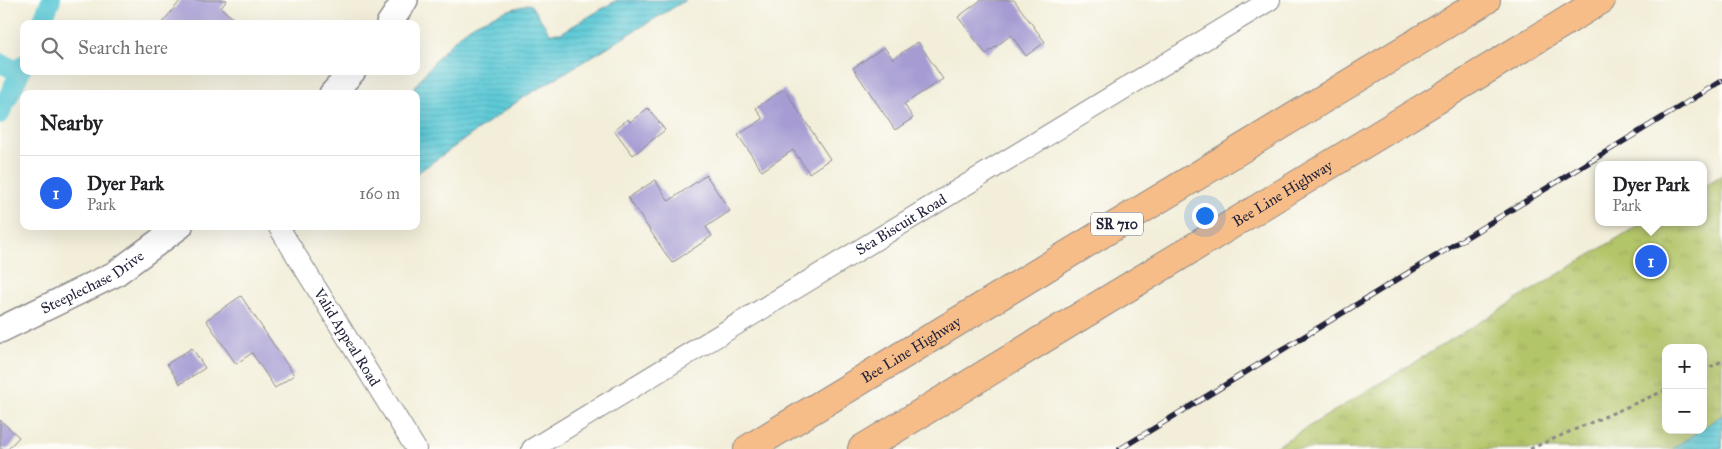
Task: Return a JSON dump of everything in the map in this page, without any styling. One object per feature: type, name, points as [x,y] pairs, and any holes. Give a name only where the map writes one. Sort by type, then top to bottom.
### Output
[{"type":"highway","name":"Bee Line Highway","points":[[748,449],[1486,0]]},
{"type":"highway","name":"Bee Line Highway","points":[[862,449],[1601,0]]},
{"type":"street","points":[[392,20],[405,0]]},
{"type":"street","name":"Sea Biscuit Road","points":[[532,449],[1270,0]]},
{"type":"street","points":[[336,90],[349,75]]},
{"type":"street","name":"Steeplechase Drive","points":[[0,330],[115,274],[175,230]]},
{"type":"street","name":"Valid Appeal Road","points":[[280,230],[416,449]]},
{"type":"path","points":[[1707,369],[1722,361]]},
{"type":"path","points":[[1530,449],[1662,392]]},
{"type":"green space","points":[[1722,175],[1722,449],[1272,449],[1637,226],[1707,226],[1707,184]]},
{"type":"water","points":[[617,0],[686,0],[521,99],[420,171],[420,90],[412,90],[458,37],[481,21],[530,4],[550,33],[561,33]]},
{"type":"water","points":[[1722,415],[1722,449],[1672,449],[1694,434],[1707,434],[1707,425]]},
{"type":"building","points":[[181,0],[227,0],[221,8],[235,20],[164,20]]},
{"type":"building","points":[[981,0],[1014,0],[1045,42],[1026,56],[1011,35],[986,54],[958,17]]},
{"type":"building","points":[[918,42],[943,79],[904,104],[913,118],[895,130],[853,68],[884,47],[893,59]]},
{"type":"building","points":[[784,89],[830,159],[809,173],[793,150],[762,171],[738,135],[763,119],[756,108]]},
{"type":"building","points":[[648,108],[665,130],[633,155],[614,130],[628,119],[630,122]]},
{"type":"building","points":[[706,175],[730,211],[706,227],[712,236],[672,263],[628,198],[655,180],[669,201]]},
{"type":"building","points":[[241,296],[294,375],[275,388],[252,353],[236,364],[206,320]]},
{"type":"building","points":[[192,348],[205,368],[180,384],[167,364]]},
{"type":"building","points":[[0,420],[19,437],[8,449],[0,449]]},
{"type":"waterway","points":[[43,20],[51,0]]},
{"type":"waterway","points":[[0,63],[20,72]]},
{"type":"waterway","points":[[0,114],[20,72]]},
{"type":"railway","points":[[1120,449],[1722,81]]},
{"type":"place","name":"Dyer Park","points":[[1651,261]]}]
